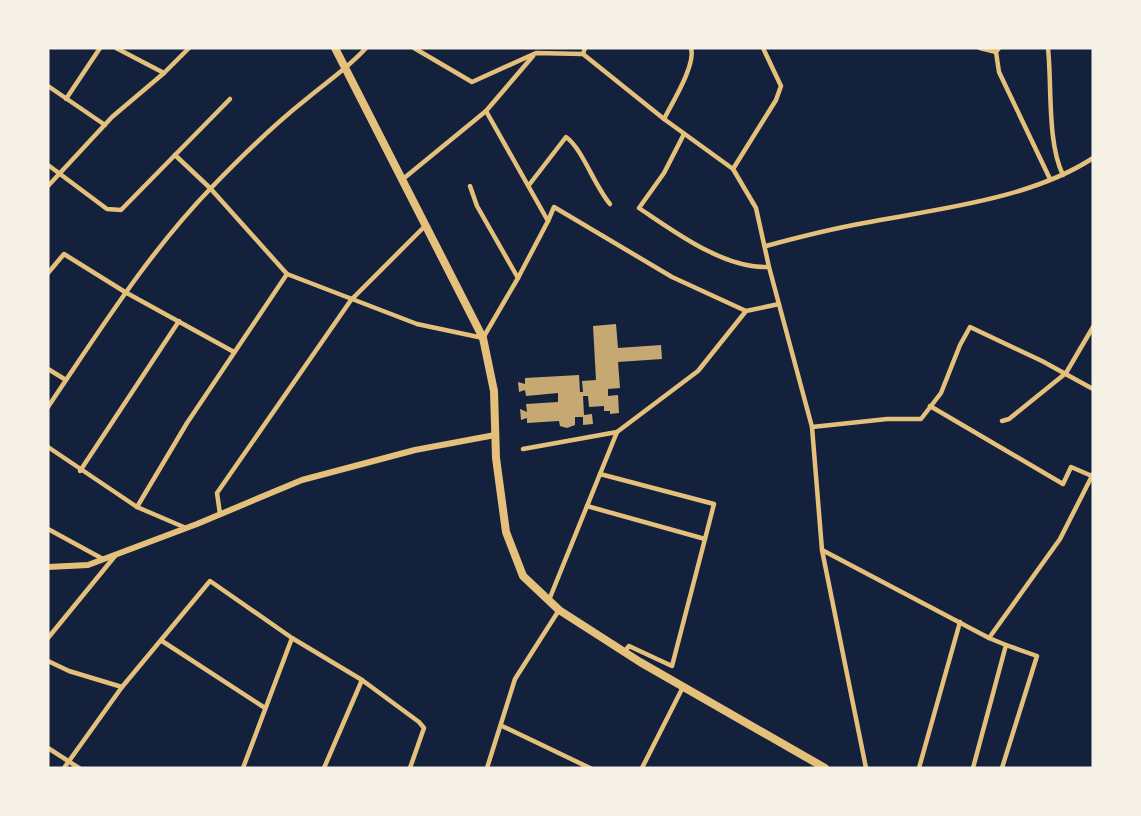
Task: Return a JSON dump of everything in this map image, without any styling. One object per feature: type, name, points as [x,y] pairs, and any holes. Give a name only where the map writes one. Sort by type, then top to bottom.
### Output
[{"type":"highway","points":[[335,48],[483,338],[494,391],[495,435],[506,532],[523,576],[560,610],[624,652],[825,768]]},
{"type":"street","points":[[66,99],[99,48]]},
{"type":"street","points":[[116,48],[164,73]]},
{"type":"street","points":[[48,186],[105,125],[189,48]]},
{"type":"street","points":[[48,407],[125,292],[210,188],[304,100],[346,70],[366,48]]},
{"type":"street","points":[[414,48],[472,82],[536,53],[583,54],[664,119],[733,169],[756,208],[769,267],[812,427],[822,550],[866,768]]},
{"type":"street","points":[[583,54],[585,48]]},
{"type":"street","points":[[664,119],[689,67],[693,53],[691,48]]},
{"type":"street","points":[[733,169],[776,100],[781,86],[763,48]]},
{"type":"street","points":[[1048,48],[1052,132],[1056,162],[1063,175]]},
{"type":"street","points":[[983,49],[997,50],[999,72],[1050,179]]},
{"type":"street","points":[[403,179],[486,111],[536,53]]},
{"type":"street","points":[[48,86],[105,125]]},
{"type":"street","points":[[48,165],[107,209],[121,210],[230,99]]},
{"type":"street","points":[[486,111],[548,221]]},
{"type":"street","points":[[684,134],[664,173],[639,208],[686,239],[712,252],[753,267],[769,267]]},
{"type":"street","points":[[529,185],[566,137],[576,144],[599,191],[610,204]]},
{"type":"street","points":[[175,155],[210,188],[287,274],[417,324],[483,338],[518,278],[554,207],[672,277],[746,312]]},
{"type":"street","points":[[766,246],[812,233],[1000,195],[1063,175],[1093,158]]},
{"type":"street","points":[[470,186],[477,206],[518,278]]},
{"type":"street","points":[[220,514],[218,494],[351,300],[426,225]]},
{"type":"street","points":[[48,273],[64,254],[125,292],[234,352]]},
{"type":"street","points":[[136,507],[187,423],[287,274]]},
{"type":"street","points":[[524,449],[617,432],[698,370],[746,312],[779,304]]},
{"type":"street","points":[[80,471],[179,321]]},
{"type":"street","points":[[812,427],[887,419],[921,419],[941,393],[960,345],[970,327],[1093,389]]},
{"type":"street","points":[[1002,421],[1009,419],[1066,374],[1093,327]]},
{"type":"street","points":[[48,369],[66,380]]},
{"type":"street","points":[[930,406],[1063,484],[1071,467],[1092,475],[1060,539],[989,638]]},
{"type":"street","points":[[549,600],[617,432]]},
{"type":"street","points":[[48,567],[87,565],[186,528],[302,480],[415,450],[495,435]]},
{"type":"street","points":[[48,447],[80,471],[136,507],[186,528]]},
{"type":"street","points":[[600,474],[714,504],[672,666],[629,646],[624,652]]},
{"type":"street","points":[[587,506],[705,538]]},
{"type":"street","points":[[48,529],[103,559]]},
{"type":"street","points":[[822,550],[989,638],[1037,656],[1002,768]]},
{"type":"street","points":[[48,639],[117,554]]},
{"type":"street","points":[[64,768],[122,687],[210,581],[292,638],[362,680],[424,728],[410,768]]},
{"type":"street","points":[[487,768],[515,679],[560,610]]},
{"type":"street","points":[[919,768],[960,622]]},
{"type":"street","points":[[243,768],[292,638]]},
{"type":"street","points":[[162,640],[265,708]]},
{"type":"street","points":[[973,768],[1006,645]]},
{"type":"street","points":[[48,661],[69,671],[122,687]]},
{"type":"street","points":[[324,768],[362,680]]},
{"type":"street","points":[[642,768],[684,685]]},
{"type":"street","points":[[502,726],[590,768]]},
{"type":"street","points":[[48,748],[80,768]]},
{"type":"street","points":[[570,768],[573,760]]},
{"type":"building","points":[[616,324],[618,348],[661,345],[662,359],[618,362],[620,388],[608,389],[608,396],[618,395],[619,413],[610,414],[610,411],[604,411],[604,406],[589,407],[588,396],[583,396],[584,415],[592,414],[593,424],[583,425],[583,417],[575,417],[575,425],[567,428],[560,426],[559,421],[527,423],[527,418],[521,420],[520,409],[527,412],[526,404],[558,402],[558,393],[526,396],[525,390],[519,392],[518,382],[525,384],[525,378],[579,375],[580,392],[583,392],[582,381],[596,380],[593,326]]}]
